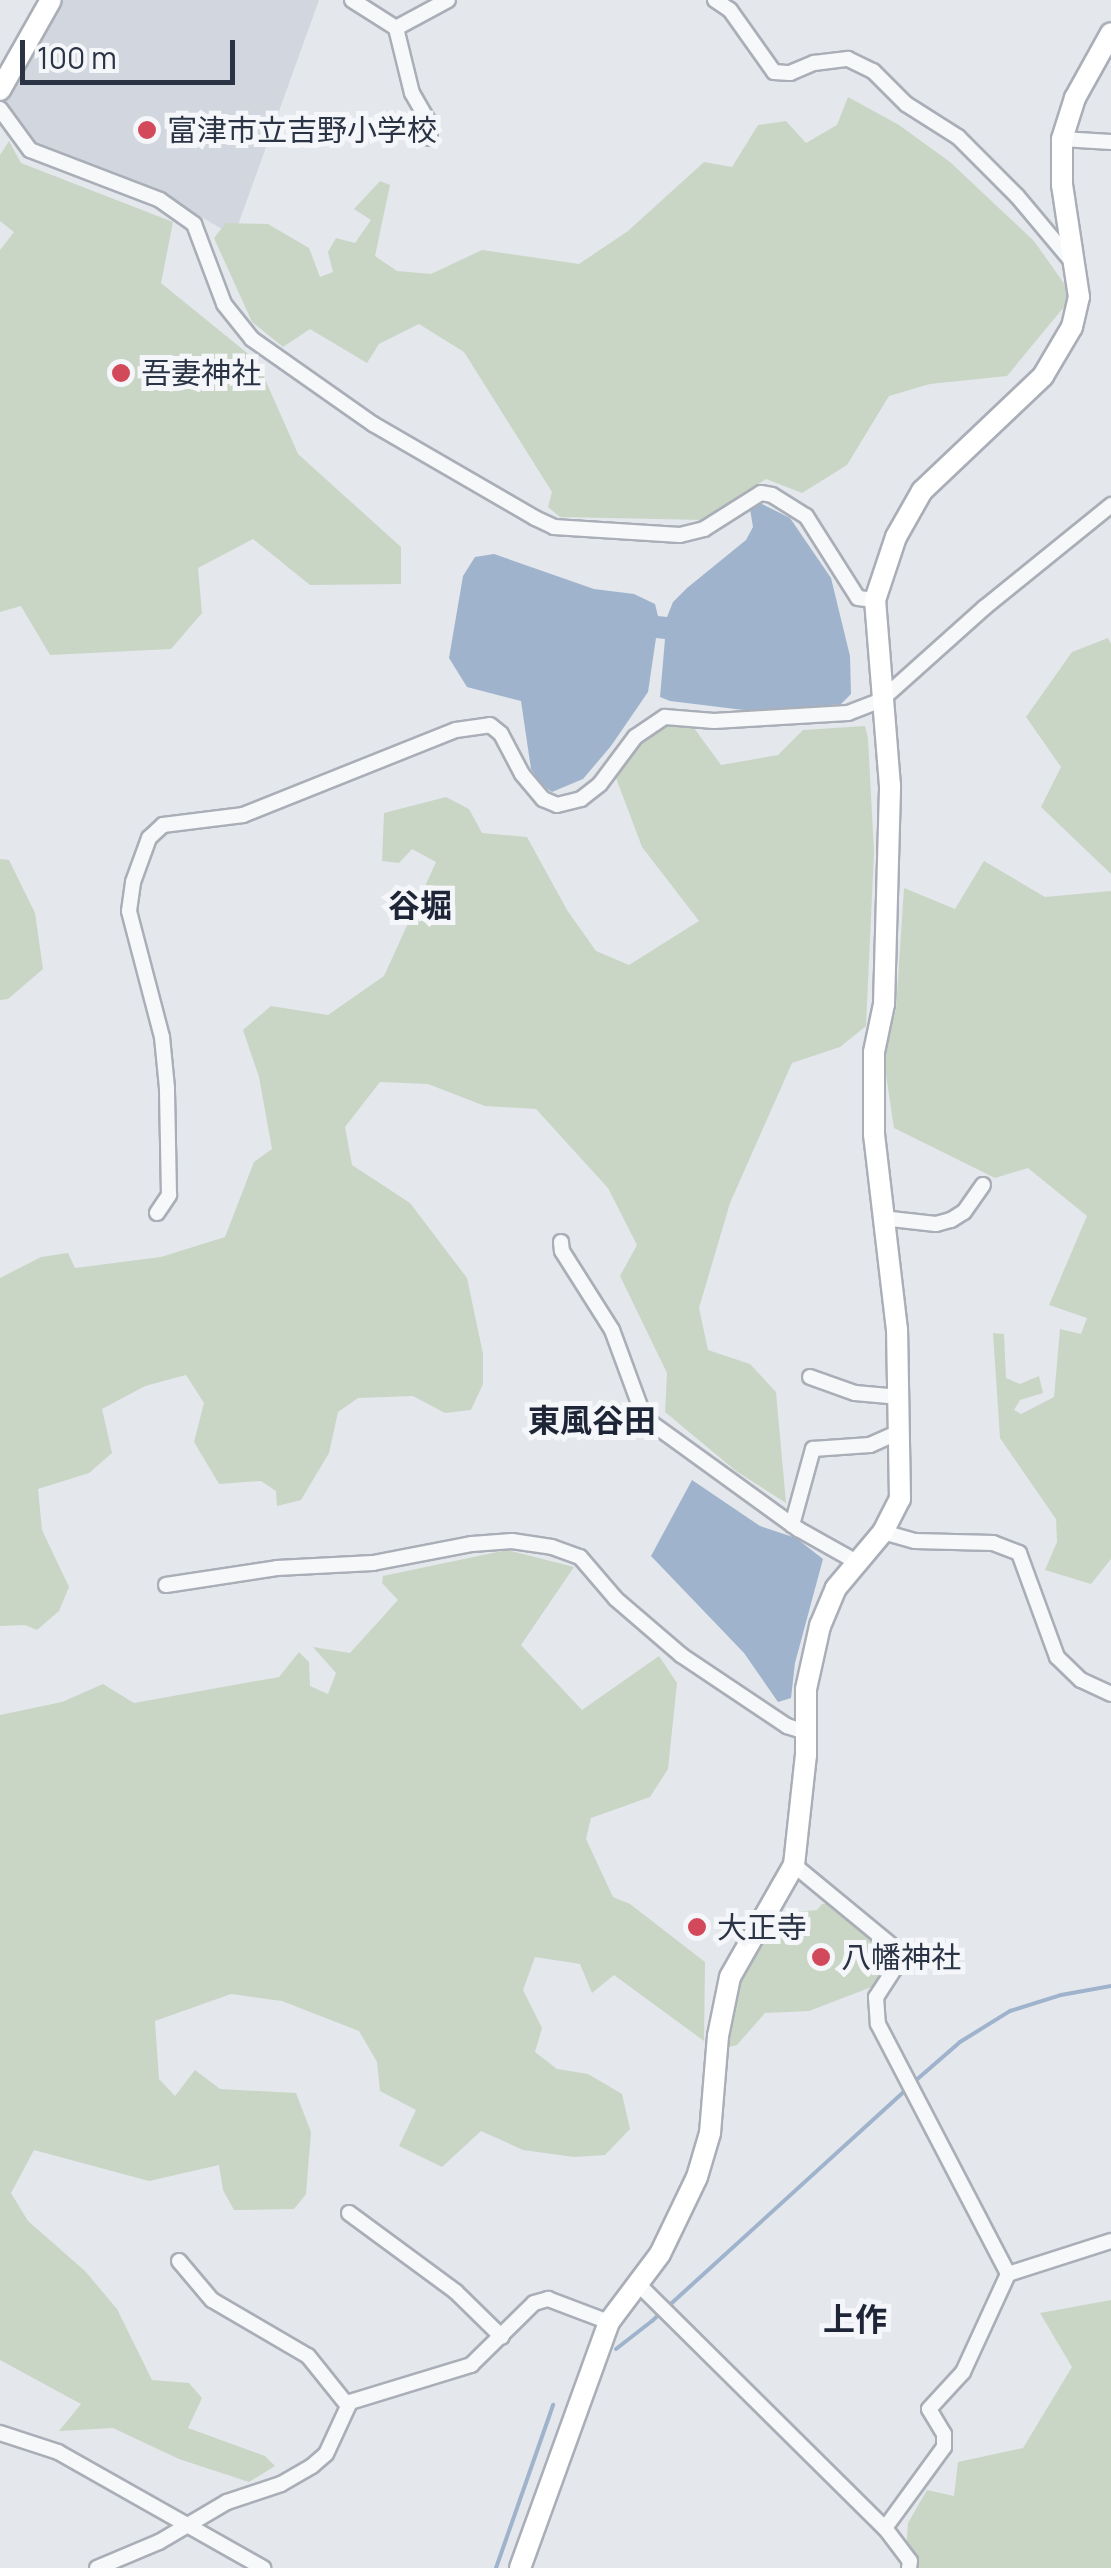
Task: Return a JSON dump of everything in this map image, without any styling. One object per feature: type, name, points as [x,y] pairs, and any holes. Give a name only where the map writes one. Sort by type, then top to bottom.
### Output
[{"type":"street","points":[[0,90],[51,0]]},
{"type":"street","points":[[352,0],[396,28],[412,94],[430,124],[430,138]]},
{"type":"street","points":[[396,28],[448,0]]},
{"type":"street","points":[[715,0],[730,10],[774,72],[790,73],[814,63],[848,59],[873,70],[906,104],[958,137],[1017,196],[1074,264]]},
{"type":"street","points":[[520,2568],[609,2322],[660,2254],[697,2177],[710,2133],[718,2036],[730,1977],[794,1864],[806,1689],[820,1626],[836,1588],[883,1532],[900,1499],[898,1330],[882,1218],[874,1052],[884,1004],[890,786],[880,701],[876,600],[896,536],[922,491],[1000,419],[1059,354],[1079,297],[1062,184],[1062,139],[1074,98],[1111,33]]},
{"type":"street","points":[[0,109],[30,150],[160,200],[194,224],[224,304],[252,339],[374,424],[534,518],[554,528],[680,534],[704,530],[761,494],[772,495],[806,516],[858,598],[876,600]]},
{"type":"street","points":[[1062,139],[1111,142]]},
{"type":"street","points":[[158,1213],[169,1195],[166,1071],[162,1037],[129,911],[133,882],[150,838],[164,825],[244,815],[456,730],[490,725],[501,734],[522,774],[543,799],[558,805],[581,799],[600,784],[636,737],[665,717],[714,721],[848,713],[880,701],[984,608],[1111,505]]},
{"type":"street","points":[[882,1218],[936,1224],[950,1220],[964,1212],[983,1185]]},
{"type":"street","points":[[561,1242],[612,1330],[641,1409],[650,1422],[792,1524],[855,1561]]},
{"type":"street","points":[[810,1377],[855,1393],[900,1397]]},
{"type":"street","points":[[792,1524],[813,1449],[870,1445],[902,1431]]},
{"type":"street","points":[[883,1532],[915,1541],[993,1544],[1019,1553],[1057,1657],[1082,1680],[1111,1694]]},
{"type":"street","points":[[166,1584],[277,1568],[373,1563],[472,1544],[512,1541],[552,1547],[580,1556],[600,1574],[616,1599],[681,1655],[787,1726],[805,1732]]},
{"type":"street","points":[[794,1864],[897,1950],[895,1968],[876,1997],[878,2024],[1008,2274]]},
{"type":"street","points":[[349,2214],[456,2292],[502,2338]]},
{"type":"street","points":[[885,2528],[944,2447],[944,2434],[929,2409],[962,2372],[1008,2274],[1111,2241]]},
{"type":"street","points":[[179,2261],[212,2300],[308,2356],[348,2406]]},
{"type":"street","points":[[637,2283],[885,2528],[910,2561],[908,2568]]},
{"type":"street","points":[[97,2568],[188,2527],[227,2502],[312,2466],[326,2454],[348,2406],[362,2396],[472,2365],[534,2302],[548,2299],[609,2322]]},
{"type":"street","points":[[0,2433],[58,2452],[263,2568]]},
{"type":"shaded area","name":"富津市立吉野小学校","points":[[59,0],[319,0],[234,236],[162,194],[30,143],[4,103]]},
{"type":"green space","points":[[848,97],[899,125],[950,162],[1034,241],[1073,296],[1007,376],[930,384],[889,396],[847,465],[802,493],[766,479],[704,520],[560,517],[548,507],[552,492],[464,352],[419,324],[379,344],[367,363],[310,329],[283,347],[252,322],[214,238],[226,223],[268,224],[309,248],[320,277],[333,272],[328,252],[336,238],[355,243],[371,220],[354,209],[380,181],[390,185],[375,256],[397,271],[431,274],[482,250],[579,264],[628,231],[704,162],[732,167],[758,125],[786,121],[806,143],[837,125]]},
{"type":"green space","points":[[9,141],[21,163],[173,222],[161,283],[257,361],[298,454],[401,547],[401,584],[310,585],[253,539],[198,568],[202,613],[171,649],[50,655],[21,606],[0,612],[0,250],[14,232],[0,221],[0,155]]},
{"type":"green space","points":[[1108,638],[1111,874],[1041,807],[1061,767],[1026,717],[1072,652]]},
{"type":"green space","points":[[656,723],[694,728],[721,765],[778,755],[803,730],[865,726],[868,738],[874,852],[866,1026],[840,1047],[792,1063],[730,1203],[699,1308],[708,1350],[750,1364],[776,1392],[786,1503],[736,1471],[665,1412],[667,1373],[620,1276],[637,1245],[608,1188],[536,1109],[485,1106],[428,1084],[380,1082],[345,1127],[352,1165],[410,1203],[467,1278],[483,1354],[483,1384],[471,1410],[445,1413],[413,1396],[358,1398],[338,1412],[329,1453],[301,1500],[277,1506],[276,1491],[261,1481],[219,1484],[194,1442],[204,1403],[186,1375],[145,1386],[102,1409],[112,1453],[89,1473],[38,1489],[42,1530],[69,1587],[59,1611],[37,1630],[25,1625],[0,1626],[0,1278],[41,1257],[68,1253],[75,1268],[161,1257],[225,1237],[254,1162],[272,1149],[259,1077],[243,1030],[271,1006],[328,1015],[384,976],[436,862],[412,849],[399,863],[382,861],[384,813],[446,797],[469,809],[482,833],[527,837],[567,910],[596,951],[629,965],[699,921],[642,847],[616,778]]},
{"type":"green space","points":[[0,859],[9,860],[35,913],[43,969],[8,999],[0,1000]]},
{"type":"green space","points":[[984,861],[1045,897],[1111,891],[1111,1559],[1091,1584],[1045,1570],[1057,1542],[1056,1519],[1000,1438],[993,1333],[1004,1334],[1006,1378],[1020,1384],[1039,1376],[1043,1393],[1020,1400],[1014,1410],[1021,1414],[1054,1397],[1060,1329],[1081,1334],[1087,1318],[1049,1305],[1087,1216],[1028,1168],[995,1178],[894,1128],[883,1055],[896,1010],[904,888],[955,909]]},
{"type":"green space","points":[[507,1550],[574,1567],[521,1645],[582,1710],[659,1656],[677,1683],[668,1769],[650,1797],[591,1818],[586,1839],[613,1897],[630,1904],[705,1962],[704,2041],[614,1975],[592,1993],[580,1964],[535,1957],[523,1990],[542,2028],[535,2052],[557,2069],[588,2074],[622,2094],[630,2129],[605,2155],[574,2157],[523,2150],[481,2131],[442,2167],[399,2146],[416,2110],[380,2091],[377,2062],[359,2031],[282,2001],[231,1994],[155,2021],[159,2079],[175,2096],[195,2070],[220,2089],[296,2093],[311,2132],[306,2194],[294,2209],[234,2210],[223,2190],[219,2165],[149,2181],[34,2150],[11,2193],[28,2221],[85,2271],[117,2309],[152,2380],[189,2383],[202,2398],[188,2428],[265,2456],[275,2466],[249,2482],[179,2459],[113,2428],[59,2431],[81,2404],[0,2360],[0,1715],[62,1702],[103,1684],[134,1703],[279,1677],[299,1652],[309,1662],[310,1686],[328,1694],[336,1673],[313,1647],[350,1653],[398,1600],[382,1583],[383,1576]]},
{"type":"green space","points":[[838,1903],[888,1949],[891,1964],[882,1983],[809,2011],[765,2013],[737,2045],[725,2048],[733,1999],[774,1914],[817,1910],[822,1904]]},
{"type":"green space","points":[[1111,2300],[1111,2568],[905,2568],[908,2523],[927,2490],[954,2496],[958,2462],[1023,2448],[1072,2367],[1040,2313]]},
{"type":"water","points":[[760,503],[790,518],[831,578],[850,656],[851,694],[841,704],[760,712],[670,701],[660,697],[665,639],[656,638],[648,692],[611,746],[583,779],[552,792],[543,786],[531,769],[521,701],[467,687],[449,658],[463,576],[475,557],[494,554],[594,589],[634,594],[655,604],[658,616],[667,617],[673,602],[687,588],[746,540],[753,527],[750,509]]},
{"type":"water","points":[[692,1480],[760,1526],[796,1538],[823,1559],[795,1663],[791,1698],[778,1702],[744,1653],[651,1556]]},
{"type":"waterway","points":[[914,2082],[960,2042],[1010,2011],[1061,1995],[1111,1986]]},
{"type":"waterway","points":[[616,2349],[652,2321],[907,2089]]},
{"type":"waterway","points":[[496,2568],[553,2405]]},
{"type":"place","name":"富津市立吉野小学校","points":[[147,130]]},
{"type":"place","name":"吾妻神社","points":[[121,373]]},
{"type":"place","name":"大正寺","points":[[697,1927]]},
{"type":"place","name":"八幡神社","points":[[821,1957]]},
{"type":"district","name":"谷堀","points":[[420,905]]},
{"type":"district","name":"東風谷田","points":[[592,1420]]},
{"type":"district","name":"上作","points":[[855,2319]]}]
